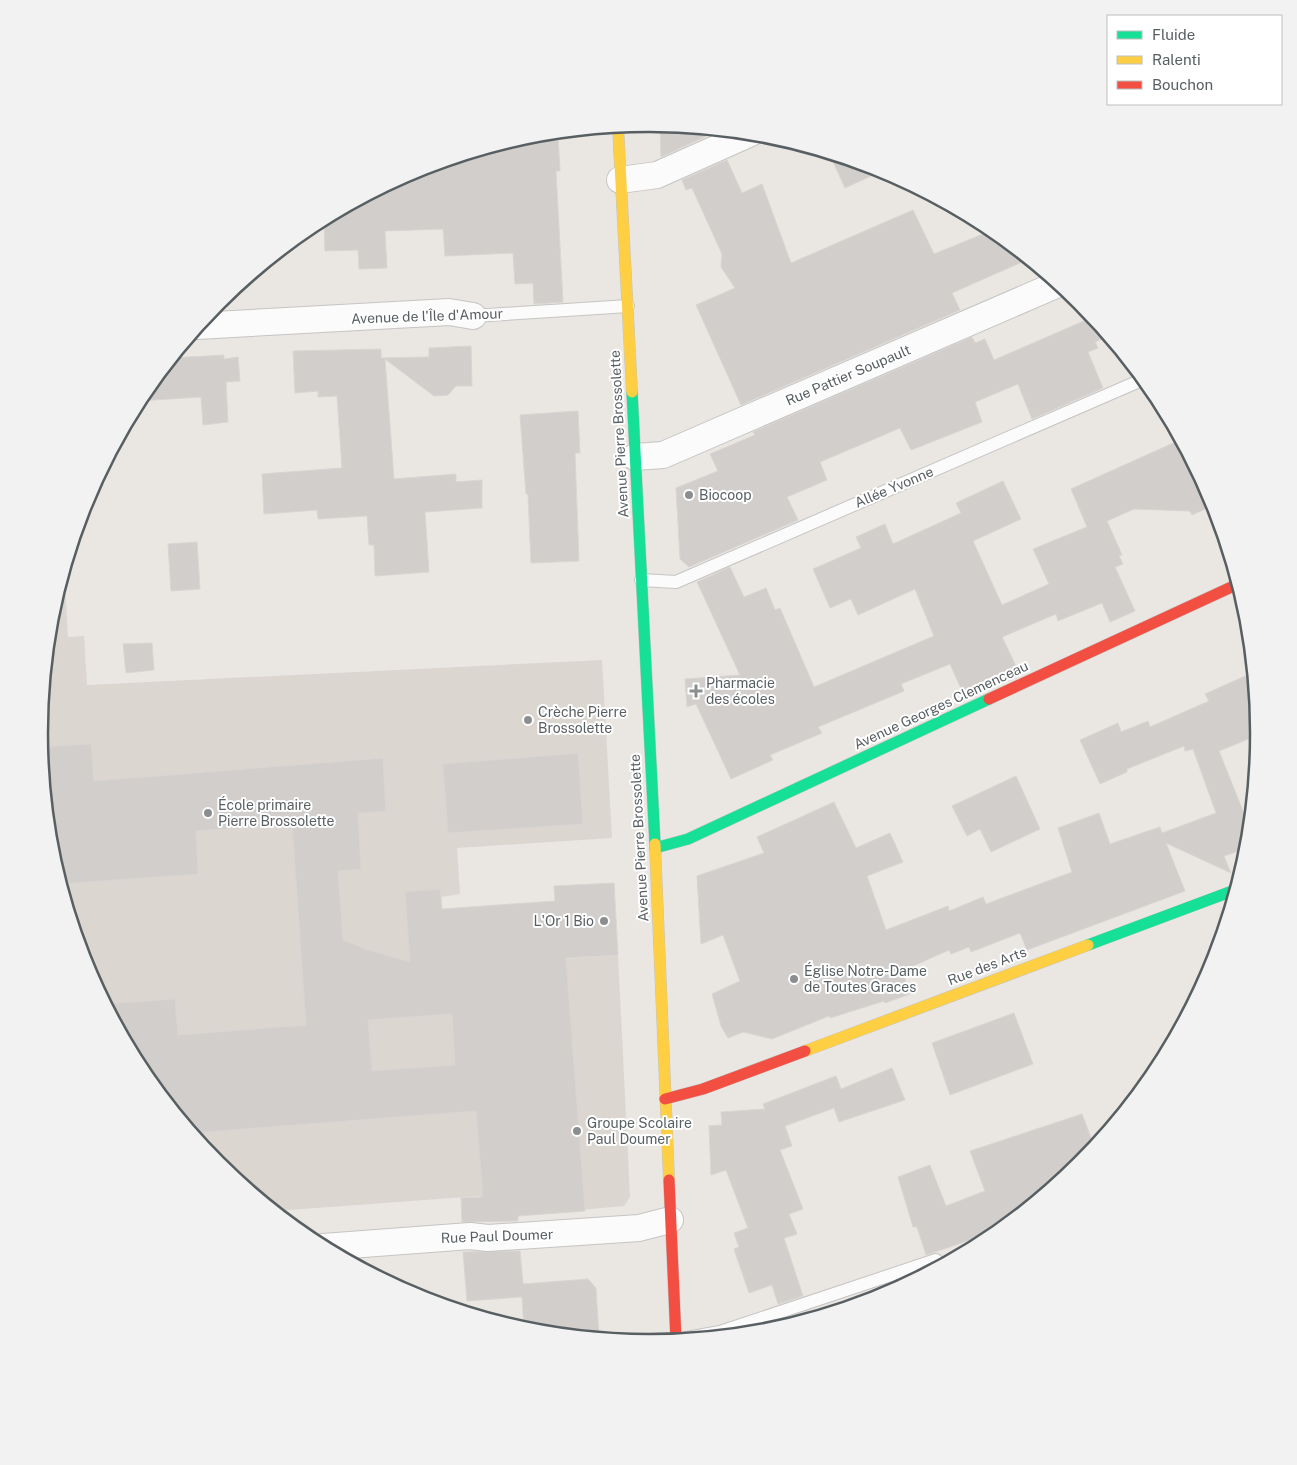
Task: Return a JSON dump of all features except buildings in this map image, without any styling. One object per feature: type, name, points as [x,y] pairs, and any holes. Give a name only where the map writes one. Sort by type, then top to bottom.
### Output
[{"type":"main road","name":"Avenue Pierre Brossolette","points":[[618,133],[655,848],[676,1333]]},
{"type":"main road","name":"Avenue Georges Clemenceau","points":[[655,848],[688,839],[1231,587]]},
{"type":"main road","name":"Rue des Arts","points":[[665,1099],[703,1089],[1228,893]]},
{"type":"street","points":[[620,180],[657,175],[738,139]]},
{"type":"street","name":"Rue Pattier Soupault","points":[[635,457],[663,455],[1051,287]]},
{"type":"street","name":"Avenue de l'Île d'Amour","points":[[207,325],[450,312],[473,316]]},
{"type":"street","name":"Rue Paul Doumer","points":[[336,1245],[470,1236],[488,1238],[638,1228],[670,1220]]},
{"type":"lane","name":"Avenue de l'Île d'Amour","points":[[473,316],[628,306]]},
{"type":"lane","name":"Allée Yvonne","points":[[642,580],[676,582],[1136,382]]},
{"type":"lane","points":[[736,1327],[936,1260]]},
{"type":"shaded area","points":[[65,589],[68,637],[84,636],[87,685],[602,660],[612,838],[457,848],[460,894],[441,897],[443,932],[561,959],[618,955],[630,1197],[624,1206],[480,1219],[480,1196],[285,1210],[252,1184],[197,1129],[149,1066],[109,998],[93,962],[79,926],[59,850],[49,772],[48,732],[53,654]]},
{"type":"traffic: fast","points":[[632,392],[655,844]]},
{"type":"traffic: fast","points":[[655,848],[688,839],[989,699]]},
{"type":"traffic: fast","points":[[1088,945],[1228,893]]},
{"type":"traffic: slow","points":[[618,133],[632,392]]},
{"type":"traffic: slow","points":[[655,844],[669,1180]]},
{"type":"traffic: slow","points":[[805,1051],[1088,945]]},
{"type":"traffic: jam","points":[[989,699],[1231,587]]},
{"type":"traffic: jam","points":[[665,1099],[703,1089],[805,1051]]},
{"type":"traffic: jam","points":[[669,1180],[676,1333]]},
{"type":"place","name":"Biocoop","points":[[689,495]]},
{"type":"place","name":"Pharmacie des écoles","points":[[696,691]]},
{"type":"place","name":"Crèche Pierre Brossolette","points":[[528,720]]},
{"type":"place","name":"École primaire Pierre Brossolette","points":[[208,813]]},
{"type":"place","name":"L'Or 1 Bio","points":[[604,921]]},
{"type":"place","name":"Église Notre-Dame de Toutes Graces","points":[[794,979]]},
{"type":"place","name":"Groupe Scolaire Paul Doumer","points":[[577,1131]]}]
